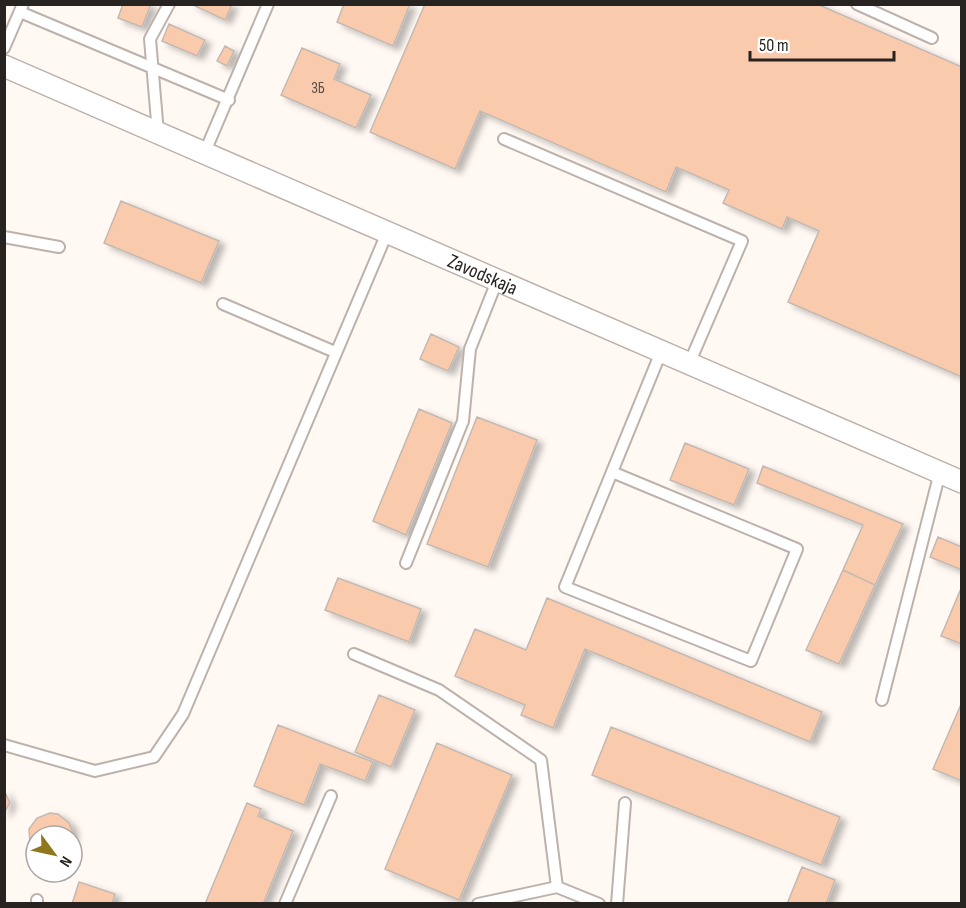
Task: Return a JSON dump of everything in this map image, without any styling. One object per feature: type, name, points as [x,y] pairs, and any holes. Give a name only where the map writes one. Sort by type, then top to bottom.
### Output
[{"type":"street","name":"Zavodskaja","points":[[4,66],[962,482]]},
{"type":"lane","points":[[158,134],[150,39],[169,4]]},
{"type":"lane","points":[[204,154],[229,100],[268,4]]},
{"type":"lane","points":[[857,4],[932,38]]},
{"type":"lane","points":[[4,48],[22,8],[154,69],[229,100]]},
{"type":"lane","points":[[504,139],[742,241],[689,364]]},
{"type":"lane","points":[[4,745],[95,771],[154,757],[183,714],[387,233]]},
{"type":"lane","points":[[4,237],[59,247]]},
{"type":"lane","points":[[406,563],[463,421],[470,349],[497,281]]},
{"type":"lane","points":[[223,304],[336,352]]},
{"type":"lane","points":[[612,472],[797,549],[751,661],[565,587],[661,351]]},
{"type":"lane","points":[[882,700],[940,472]]},
{"type":"lane","points":[[354,654],[439,690],[541,760],[557,887]]},
{"type":"lane","points":[[285,903],[332,796]]},
{"type":"lane","points":[[617,903],[625,803]]},
{"type":"lane","points":[[478,903],[557,887],[599,903]]},
{"type":"building","points":[[123,4],[151,4],[142,27],[118,18]]},
{"type":"building","points":[[191,4],[232,4],[225,20]]},
{"type":"building","points":[[344,4],[410,4],[393,46],[337,22]]},
{"type":"building","points":[[425,4],[817,4],[962,67],[962,377],[788,302],[819,231],[787,217],[782,229],[723,203],[729,190],[676,167],[666,192],[480,111],[455,169],[370,132]]},
{"type":"building","points":[[169,24],[205,40],[197,56],[162,41]]},
{"type":"building","points":[[225,46],[234,51],[227,66],[217,61]]},
{"type":"building","points":[[302,48],[340,64],[334,79],[371,95],[356,128],[281,95]]},
{"type":"building","points":[[121,201],[219,241],[201,283],[104,243]]},
{"type":"building","points":[[431,334],[459,347],[448,371],[420,359]]},
{"type":"building","points":[[419,409],[452,423],[406,535],[373,521]]},
{"type":"building","points":[[477,417],[537,440],[488,567],[427,544]]},
{"type":"building","points":[[685,443],[749,469],[734,505],[670,480]]},
{"type":"building","points":[[763,466],[903,524],[875,585],[843,570],[863,525],[757,483]]},
{"type":"building","points":[[938,537],[962,547],[962,570],[930,557]]},
{"type":"building","points":[[843,570],[875,585],[839,664],[806,650]]},
{"type":"building","points":[[338,578],[421,609],[409,642],[325,610]]},
{"type":"building","points":[[962,586],[962,644],[941,636]]},
{"type":"building","points":[[547,598],[822,712],[810,742],[585,649],[553,728],[521,715],[525,705],[455,676],[475,629],[526,650]]},
{"type":"building","points":[[379,695],[415,710],[391,767],[355,752]]},
{"type":"building","points":[[962,702],[962,781],[933,769]]},
{"type":"building","points":[[278,725],[373,762],[365,781],[320,764],[304,805],[254,786]]},
{"type":"building","points":[[611,727],[840,817],[821,865],[592,775]]},
{"type":"building","points":[[437,743],[512,775],[459,900],[385,869]]},
{"type":"building","points":[[4,790],[10,803],[4,813]]},
{"type":"building","points":[[247,803],[261,809],[258,816],[293,831],[263,904],[205,904]]},
{"type":"building","points":[[50,813],[58,814],[69,824],[33,824],[37,818]]},
{"type":"building","points":[[802,867],[835,880],[826,904],[787,904]]},
{"type":"building","points":[[78,884],[84,884],[115,894],[112,904],[72,904]]}]
